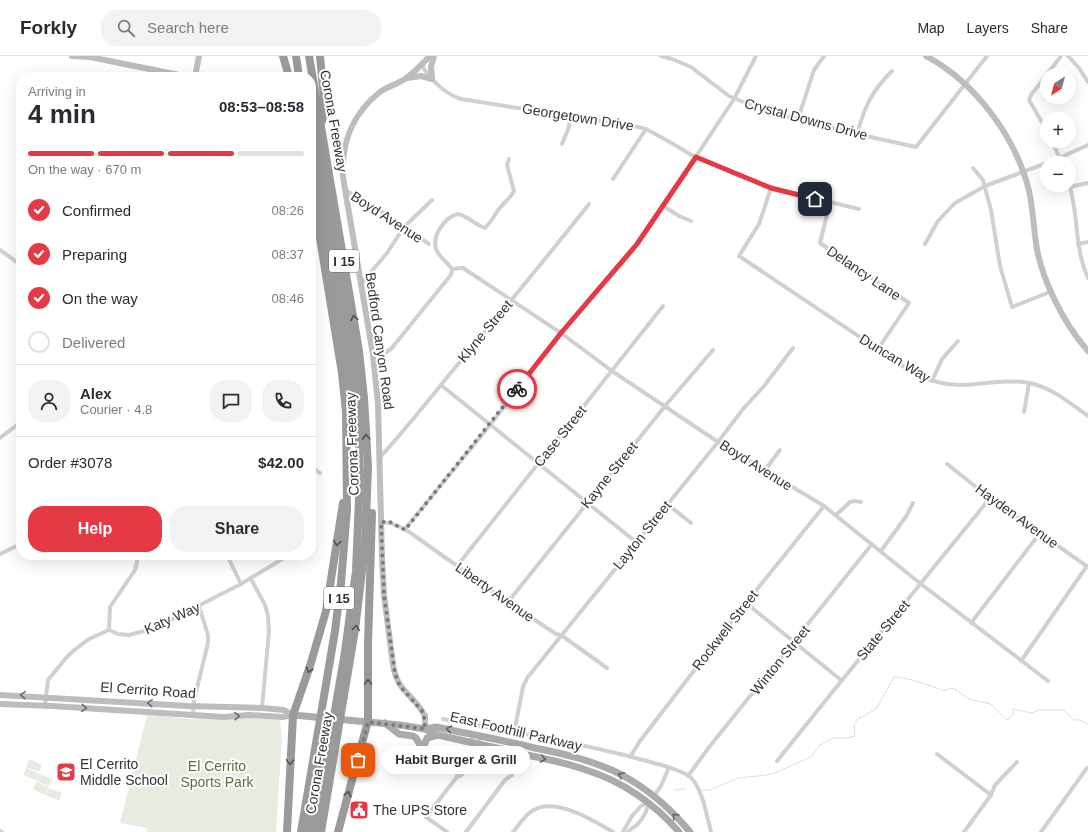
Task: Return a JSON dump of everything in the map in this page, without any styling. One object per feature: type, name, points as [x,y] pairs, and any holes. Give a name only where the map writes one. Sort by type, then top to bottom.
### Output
[{"type":"highway","points":[[283,56],[288,72]]},
{"type":"highway","points":[[289,56],[292,72]]},
{"type":"highway","points":[[296,56],[298,72]]},
{"type":"highway","points":[[304,56],[307,72]]},
{"type":"highway","name":"Corona Freeway","points":[[309,56],[312,72]]},
{"type":"highway","points":[[320,56],[325,109],[321,124]]},
{"type":"highway","name":"Corona Freeway","points":[[301,832],[327,731],[332,705],[355,630],[365,546],[368,476],[364,398],[359,351],[316,96]]},
{"type":"highway","points":[[316,128],[353,359],[358,412],[360,475],[356,571],[345,652],[332,705]]},
{"type":"highway","points":[[316,174],[349,372],[355,456],[355,492],[351,566],[332,705]]},
{"type":"highway","name":"Corona Freeway","points":[[316,214],[342,373],[346,412],[348,491],[332,705],[327,731],[325,806],[320,832]]},
{"type":"highway","points":[[338,832],[368,722],[368,644],[372,488],[368,476]]},
{"type":"highway","points":[[287,832],[293,715],[310,666],[326,611],[343,506],[348,491]]},
{"type":"highway","points":[[307,832],[316,779],[327,731]]},
{"type":"highway","points":[[314,832],[327,731]]},
{"type":"main road","points":[[72,56],[90,57],[164,72]]},
{"type":"main road","points":[[196,72],[199,56]]},
{"type":"main road","name":"Bedford Canyon Road","points":[[425,729],[422,711],[400,686],[395,674],[384,595],[378,404],[373,355],[343,177],[343,152],[350,130],[372,99],[382,91],[406,78],[430,56]]},
{"type":"main road","points":[[406,78],[421,76],[432,79],[431,67],[434,56]]},
{"type":"main road","points":[[926,56],[946,69],[964,84],[982,102],[1003,130],[1023,172],[1031,201],[1036,245],[1041,267],[1050,292],[1078,340],[1088,351]]},
{"type":"main road","name":"El Cerrito Road","points":[[0,695],[193,706],[262,708],[284,710],[293,715]]},
{"type":"main road","name":"El Cerrito Road","points":[[0,704],[45,705],[224,717],[249,715],[282,717],[293,715],[385,723],[425,729]]},
{"type":"main road","points":[[385,723],[399,734],[413,736],[416,738],[420,745],[420,758],[427,738],[430,736],[438,736]]},
{"type":"main road","name":"East Foothill Parkway","points":[[425,729],[436,726],[560,753],[595,764],[622,775],[644,789],[674,814],[690,832]]},
{"type":"main road","name":"East Foothill Parkway","points":[[425,729],[438,736],[475,743],[588,770],[617,783],[648,803],[679,832]]},
{"type":"street","name":"Crystal Downs Drive","points":[[661,56],[691,67],[719,90],[734,99],[765,111],[916,147],[964,84]]},
{"type":"street","points":[[405,530],[490,425],[561,333],[628,256],[734,99],[756,56]]},
{"type":"street","points":[[798,119],[814,70],[824,56]]},
{"type":"street","points":[[964,84],[987,56]]},
{"type":"street","points":[[1040,119],[1029,100],[1031,95],[1061,56]]},
{"type":"street","points":[[1068,56],[1079,68],[1088,82]]},
{"type":"street","name":"Georgetown Drive","points":[[421,65],[432,79],[446,92],[461,99],[630,125],[646,129],[696,157],[771,188],[859,208]]},
{"type":"street","points":[[857,134],[870,98],[879,84],[892,71]]},
{"type":"street","points":[[562,144],[569,126],[570,116]]},
{"type":"street","points":[[613,179],[646,129]]},
{"type":"street","points":[[1069,156],[1088,145]]},
{"type":"street","points":[[373,355],[385,353],[391,349],[450,276],[452,269],[436,249],[437,237],[448,219],[458,214],[463,215],[485,228],[514,191],[507,164],[509,159]]},
{"type":"street","points":[[925,244],[938,221],[955,203],[985,186],[1040,166]]},
{"type":"street","points":[[973,168],[985,186],[991,210],[1000,266],[1012,307],[1050,292]]},
{"type":"street","points":[[1076,185],[1088,183]]},
{"type":"street","name":"Duncan Way","points":[[771,188],[759,224],[739,256],[912,372],[932,381],[947,384],[964,385],[1013,382],[1029,383],[1050,390],[1059,395],[1088,416]]},
{"type":"street","name":"Boyd Avenue","points":[[345,190],[373,206],[429,244]]},
{"type":"street","points":[[1071,192],[1078,244],[1088,278]]},
{"type":"street","points":[[361,284],[387,253],[404,227],[432,200]]},
{"type":"street","name":"Delancy Lane","points":[[830,202],[820,243],[908,303],[878,349]]},
{"type":"street","name":"Klyne Street","points":[[380,457],[407,428],[440,385],[543,263],[589,204]]},
{"type":"street","points":[[663,206],[679,216],[691,221]]},
{"type":"street","points":[[1078,244],[1088,242]]},
{"type":"street","points":[[0,250],[16,261]]},
{"type":"street","name":"Boyd Avenue","points":[[452,269],[463,268],[561,333],[612,371],[718,442],[824,506],[921,584],[1048,681]]},
{"type":"street","name":"Case Street","points":[[456,566],[663,306]]},
{"type":"street","points":[[932,381],[942,359],[958,341]]},
{"type":"street","name":"Layton Street","points":[[514,733],[525,682],[561,635],[718,442],[743,409],[764,386],[793,348]]},
{"type":"street","name":"Kayne Street","points":[[508,602],[665,406],[713,350]]},
{"type":"street","points":[[1024,412],[1029,383]]},
{"type":"street","points":[[440,385],[636,542]]},
{"type":"street","points":[[0,438],[16,426]]},
{"type":"street","points":[[765,470],[780,450]]},
{"type":"street","name":"Hayden Avenue","points":[[946,464],[990,498],[1088,566]]},
{"type":"street","points":[[316,469],[320,472]]},
{"type":"street","name":"State Street","points":[[777,761],[841,680],[990,498]]},
{"type":"street","points":[[836,516],[850,502],[861,502]]},
{"type":"street","points":[[881,551],[907,515],[913,503]]},
{"type":"street","points":[[667,504],[691,523]]},
{"type":"street","name":"Rockwell Street","points":[[630,757],[640,741],[746,603],[824,506]]},
{"type":"street","name":"Liberty Avenue","points":[[381,522],[390,522],[405,530],[508,602],[556,634],[561,635],[607,668]]},
{"type":"street","points":[[971,623],[1040,533]]},
{"type":"street","name":"Winton Street","points":[[688,776],[710,746],[795,642],[872,544]]},
{"type":"street","points":[[0,554],[16,546]]},
{"type":"street","points":[[45,705],[48,680],[66,658],[89,639],[109,630],[110,607],[135,570],[137,560]]},
{"type":"street","points":[[229,560],[241,584]]},
{"type":"street","name":"Katy Way","points":[[109,630],[118,634],[129,635],[155,628],[251,579],[281,560]]},
{"type":"street","points":[[1021,660],[1088,566]]},
{"type":"street","points":[[251,579],[265,605],[268,616],[269,632],[262,708]]},
{"type":"street","points":[[746,603],[841,680]]},
{"type":"street","points":[[193,715],[193,706],[208,643],[208,635],[199,606]]},
{"type":"street","points":[[444,719],[554,740],[669,767],[688,776],[695,782],[702,799],[711,832]]},
{"type":"street","points":[[447,832],[426,817],[456,778],[461,776],[468,767],[474,756],[476,735]]},
{"type":"street","points":[[937,754],[991,795]]},
{"type":"street","points":[[964,832],[991,795],[996,785],[1017,762]]},
{"type":"street","points":[[628,832],[632,816],[641,806],[648,803],[661,786],[669,767]]},
{"type":"street","points":[[1041,832],[1087,768]]},
{"type":"street","points":[[466,832],[505,780],[512,775]]},
{"type":"street","points":[[623,832],[630,826],[639,823],[648,810],[648,803]]},
{"type":"street","points":[[513,832],[531,811],[540,807],[550,806],[560,807],[579,814],[613,832]]},
{"type":"green space","name":"El Cerrito Sports Park","points":[[147,715],[191,719],[223,715],[280,720],[282,738],[276,832],[147,832],[147,828],[120,823]]},
{"type":"green space","points":[[30,759],[42,765],[39,772],[26,767]]},
{"type":"green space","points":[[26,768],[52,779],[49,786],[36,781],[39,774],[36,780],[23,775]]},
{"type":"green space","points":[[36,782],[49,787],[45,795],[33,789]]},
{"type":"green space","points":[[49,788],[62,793],[59,801],[46,795]]},
{"type":"waterway","points":[[702,790],[710,790],[738,778],[767,775],[777,772],[811,757],[821,744],[833,738],[847,738],[855,736],[854,724],[858,719],[876,709],[894,677],[922,683],[943,691],[953,688],[969,699],[991,704],[1007,720],[1013,715],[1014,709],[1031,713],[1039,710],[1063,710],[1074,720],[1080,720],[1088,724]]},
{"type":"waterway","points":[[674,790],[685,789]]},
{"type":"way so far","points":[[358,760],[368,722],[425,729],[425,720],[422,711],[404,692],[395,674],[384,595],[381,522],[390,522],[405,530],[490,425],[517,389]]},
{"type":"place","name":"Habit Burger & Grill","points":[[358,760]]},
{"type":"place","name":"El Cerrito Middle School","points":[[66,772]]},
{"type":"place","name":"The UPS Store","points":[[359,810]]},
{"type":"route","points":[[517,389],[561,333],[628,256],[696,157],[771,188],[815,199]]}]
